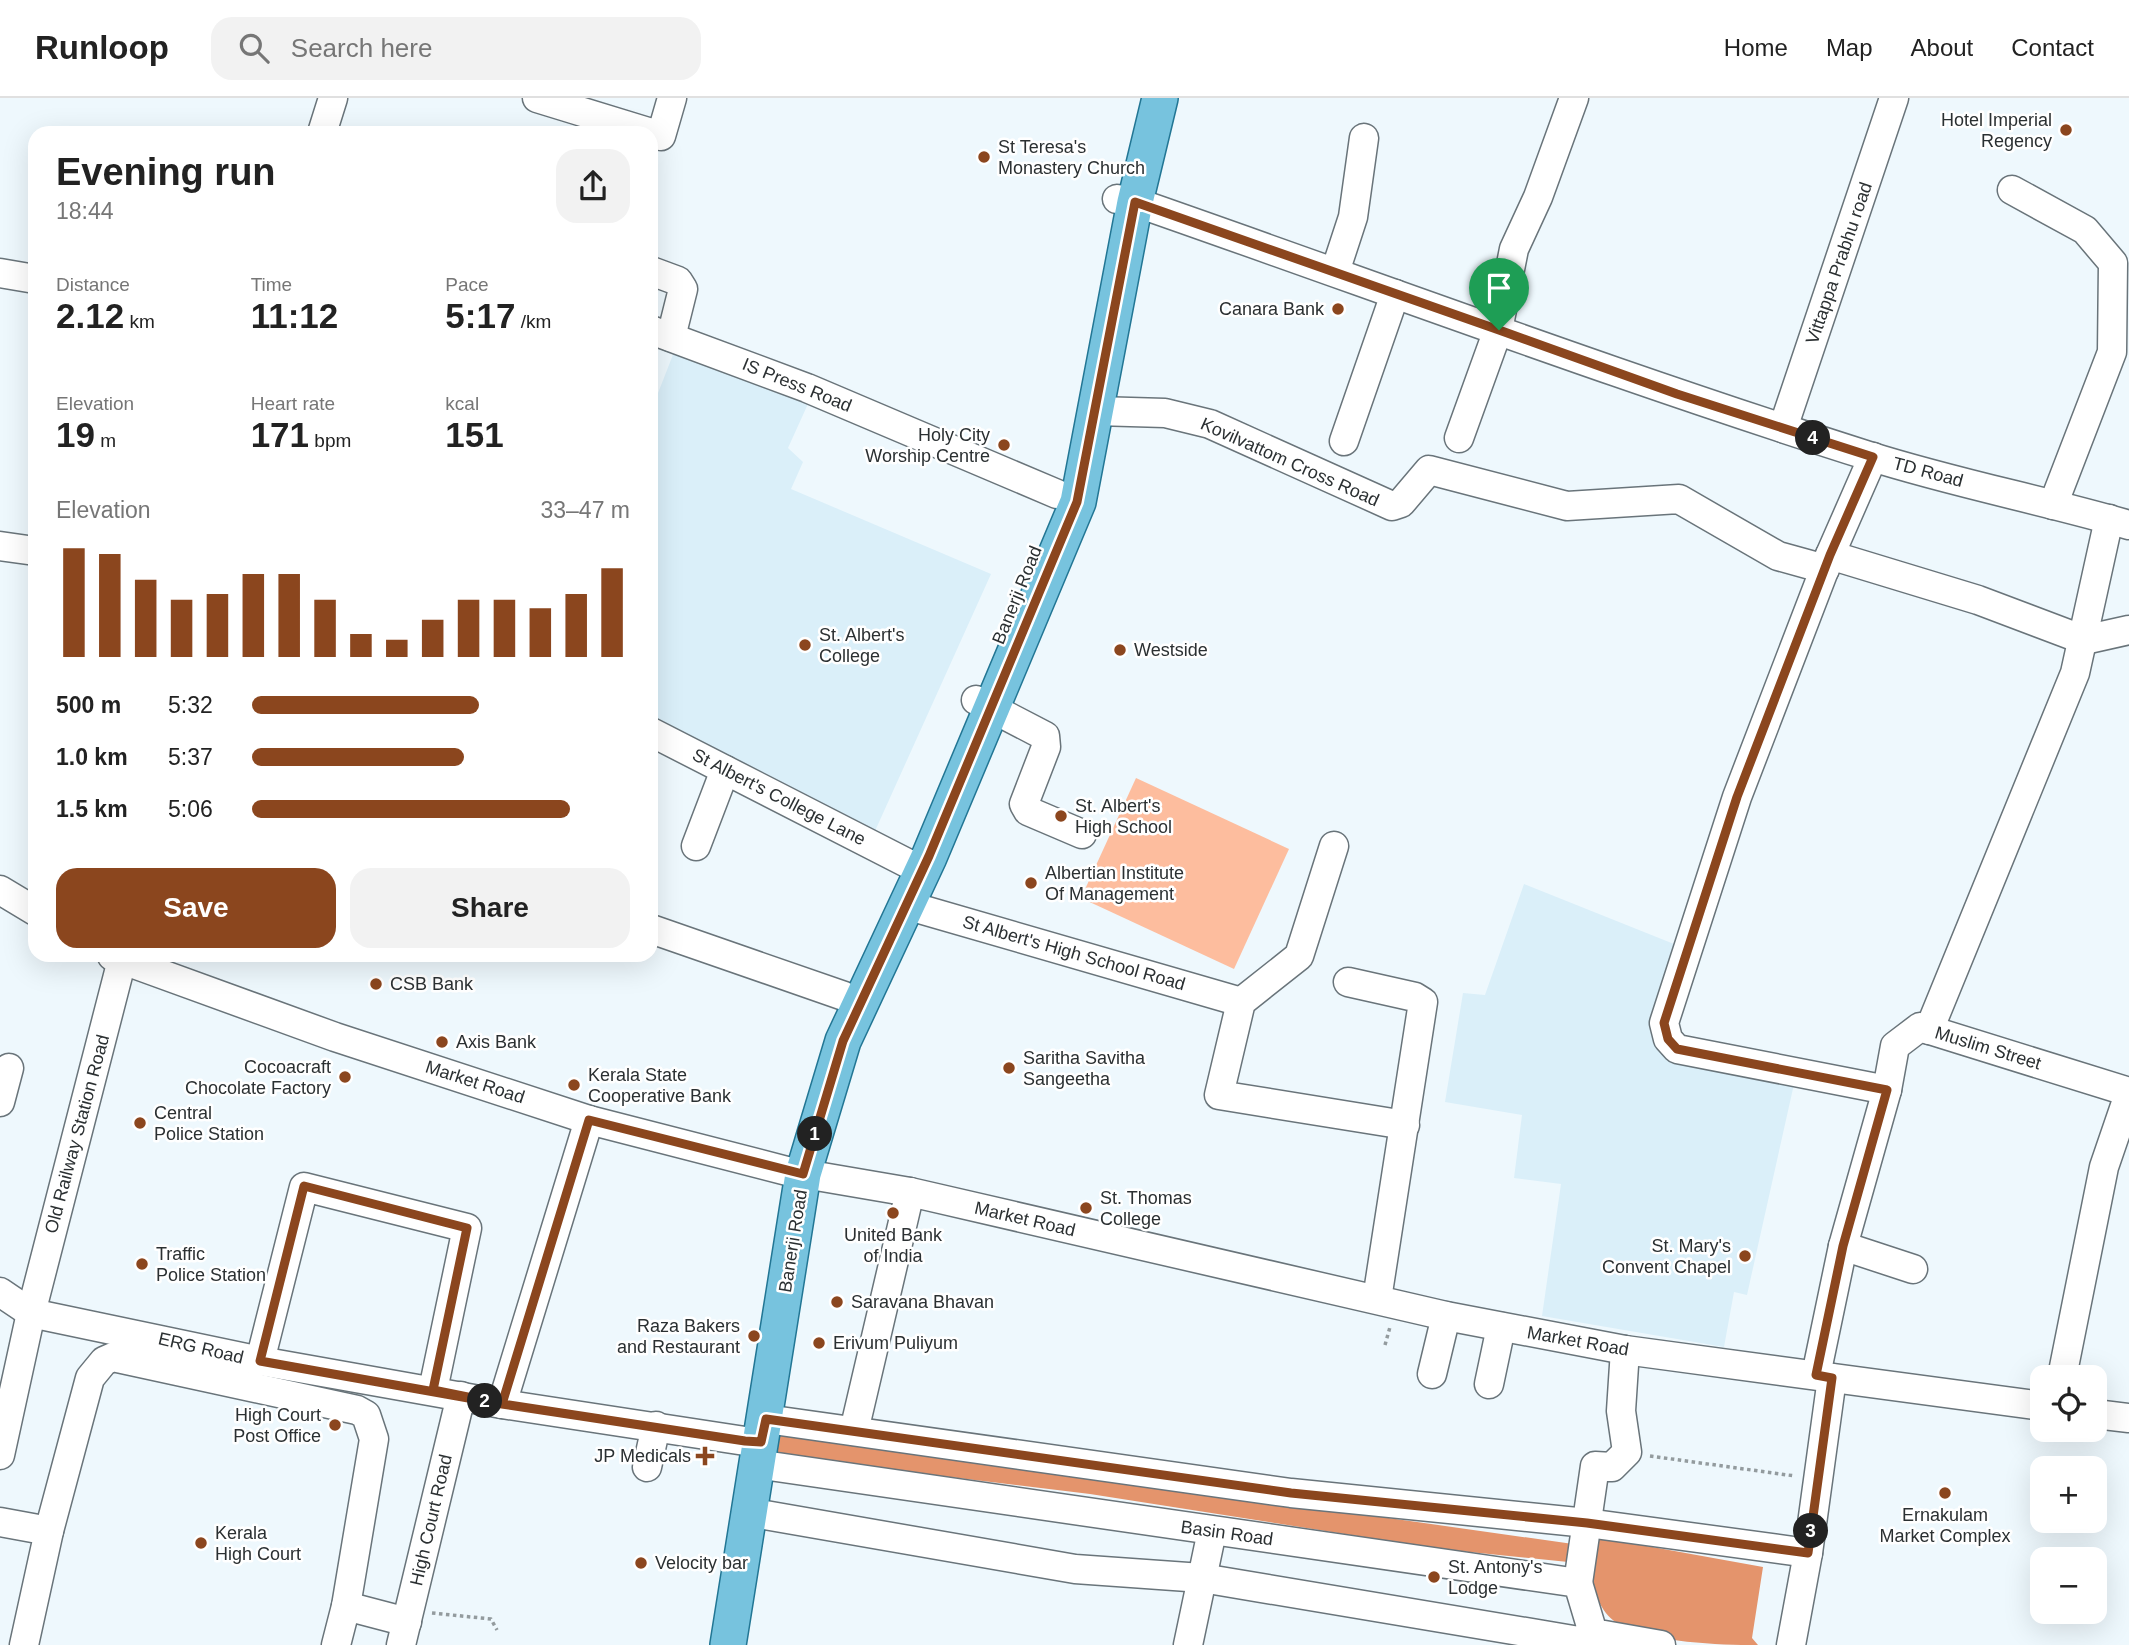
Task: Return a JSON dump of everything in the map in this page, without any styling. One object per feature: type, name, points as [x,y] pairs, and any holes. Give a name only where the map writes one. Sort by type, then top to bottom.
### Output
[{"type":"main road","name":"Banerji Road","points":[[712,1645],[753,1441],[795,1172],[829,1031],[1077,502],[1096,411],[1126,201],[1136,98]]},
{"type":"main road","name":"Banerji Road","points":[[795,1172],[843,1041],[906,905],[984,704],[1057,494],[1126,201],[1160,98]]},
{"type":"main road","name":"Banerji Road","points":[[728,1645],[748,1512],[753,1441]]},
{"type":"street","points":[[325,126],[333,98]]},
{"type":"street","points":[[537,98],[631,126]]},
{"type":"street","points":[[658,134],[661,135],[672,98]]},
{"type":"street","points":[[1459,438],[1499,330],[1514,249],[1538,197],[1574,98]]},
{"type":"street","name":"Vittappa Prabhu road","points":[[1783,428],[1895,98]]},
{"type":"street","points":[[1335,272],[1353,217],[1364,138]]},
{"type":"street","points":[[2012,190],[2085,230],[2113,263],[2112,352],[2053,505]]},
{"type":"street","name":"TD Road","points":[[1126,201],[1677,394],[1873,457],[2119,522]]},
{"type":"street","points":[[0,273],[28,278]]},
{"type":"street","points":[[658,274],[678,281],[683,289],[661,333]]},
{"type":"street","points":[[1344,441],[1395,293]]},
{"type":"street","name":"IS Press Road","points":[[661,333],[807,388],[1057,494]]},
{"type":"street","name":"Kovilvattom Cross Road","points":[[1096,411],[1165,413],[1210,424],[1392,506],[1401,503],[1429,470],[1567,506],[1679,499],[1778,556],[1828,562]]},
{"type":"street","points":[[1873,457],[1828,562],[1737,797],[1664,1023],[1668,1039],[1677,1049],[1887,1090]]},
{"type":"street","points":[[1929,1030],[2075,673],[2119,522]]},
{"type":"street","points":[[0,546],[28,550]]},
{"type":"street","points":[[1828,562],[1978,600],[2084,640],[2129,631]]},
{"type":"street","points":[[984,704],[1045,736],[1046,747],[1024,804],[1028,811],[1082,834]]},
{"type":"street","name":"St Albert's College Lane","points":[[658,736],[907,863]]},
{"type":"street","points":[[696,846],[725,770]]},
{"type":"street","points":[[1335,846],[1299,956],[1241,1002],[1219,1095],[1405,1125]]},
{"type":"street","points":[[0,890],[28,907]]},
{"type":"street","name":"St Albert's High School Road","points":[[906,905],[1241,1002]]},
{"type":"street","points":[[658,931],[844,996]]},
{"type":"street","name":"Old Railway Station Road","points":[[0,1455],[31,1313],[118,962]]},
{"type":"street","name":"Market Road","points":[[132,962],[335,1037],[589,1120],[795,1172],[910,1192],[1501,1327],[1625,1350],[2030,1404]]},
{"type":"street","points":[[1348,982],[1415,997],[1423,1002],[1377,1299]]},
{"type":"street","name":"Muslim Street","points":[[1791,1645],[1819,1479],[1824,1376],[1843,1246],[1887,1090],[1895,1046],[1920,1027],[2129,1093]]},
{"type":"street","points":[[0,1102],[9,1068]]},
{"type":"street","points":[[2064,1365],[2104,1167],[2129,1093]]},
{"type":"street","points":[[502,1404],[589,1120]]},
{"type":"street","points":[[260,1361],[304,1186],[467,1228],[433,1390]]},
{"type":"street","points":[[854,1431],[910,1192]]},
{"type":"street","points":[[1843,1246],[1913,1269]]},
{"type":"street","points":[[0,1292],[31,1313]]},
{"type":"street","name":"ERG Road","points":[[31,1313],[260,1361],[502,1404],[753,1441]]},
{"type":"street","points":[[1432,1374],[1446,1316]]},
{"type":"street","points":[[1489,1384],[1501,1327]]},
{"type":"street","points":[[1592,1633],[1578,1583],[1595,1466],[1612,1467],[1627,1452],[1621,1411],[1625,1350]]},
{"type":"street","points":[[24,1645],[49,1531],[90,1378],[104,1361],[113,1357],[357,1410],[366,1415],[374,1439],[346,1606],[336,1645]]},
{"type":"street","name":"High Court Road","points":[[406,1626],[461,1396]]},
{"type":"street","points":[[2107,1415],[2129,1418]]},
{"type":"street","points":[[647,1467],[656,1426]]},
{"type":"street","points":[[753,1441],[854,1431],[1291,1493],[1587,1523],[1808,1553]]},
{"type":"street","name":"Basin Road","points":[[753,1441],[1212,1531],[1578,1583]]},
{"type":"street","points":[[748,1512],[1075,1569],[1202,1578],[1579,1641],[1592,1633],[1661,1645]]},
{"type":"street","points":[[0,1522],[49,1531]]},
{"type":"street","points":[[1188,1645],[1212,1531]]},
{"type":"street","points":[[346,1606],[406,1626]]},
{"type":"path","points":[[1627,1452],[1819,1479]]},
{"type":"path","points":[[406,1626],[491,1619],[498,1630]]},
{"type":"shaded area","name":"St. Albert's College","points":[[676,347],[812,395],[788,448],[803,462],[791,489],[991,574],[875,831],[658,720],[658,393]]},
{"type":"shaded area","points":[[1136,778],[1289,849],[1234,969],[1081,898]]},
{"type":"shaded area","points":[[1524,884],[1684,948],[1652,1030],[1796,1075],[1747,1295],[1734,1292],[1724,1347],[1542,1316],[1561,1184],[1514,1178],[1522,1115],[1445,1102],[1463,993],[1485,995]]},
{"type":"shaded area","points":[[771,1431],[1573,1544],[1597,1537],[1763,1567],[1752,1638],[1758,1645],[1668,1639],[1619,1624],[1599,1602],[1593,1574],[1578,1563],[1440,1549],[1090,1494],[768,1455]]},
{"type":"place","name":"Hotel Imperial Regency","points":[[2066,130]]},
{"type":"place","name":"St Teresa's Monastery Church","points":[[984,157]]},
{"type":"place","name":"Canara Bank","points":[[1338,309]]},
{"type":"place","name":"Holy City Worship Centre","points":[[1004,445]]},
{"type":"place","name":"St. Albert's College","points":[[805,645]]},
{"type":"place","name":"Westside","points":[[1120,650]]},
{"type":"place","name":"St. Albert's High School","points":[[1061,816]]},
{"type":"place","name":"Albertian Institute Of Management","points":[[1031,883]]},
{"type":"place","name":"CSB Bank","points":[[376,984]]},
{"type":"place","name":"Axis Bank","points":[[442,1042]]},
{"type":"place","name":"Saritha Savitha Sangeetha","points":[[1009,1068]]},
{"type":"place","name":"Cocoacraft Chocolate Factory","points":[[345,1077]]},
{"type":"place","name":"Kerala State Cooperative Bank","points":[[574,1085]]},
{"type":"place","name":"Central Police Station","points":[[140,1123]]},
{"type":"place","name":"St. Thomas College","points":[[1086,1208]]},
{"type":"place","name":"United Bank of India","points":[[893,1213]]},
{"type":"place","name":"St. Mary's Convent Chapel","points":[[1745,1256]]},
{"type":"place","name":"Traffic Police Station","points":[[142,1264]]},
{"type":"place","name":"Saravana Bhavan","points":[[837,1302]]},
{"type":"place","name":"Raza Bakers and Restaurant","points":[[754,1336]]},
{"type":"place","name":"Erivum Puliyum","points":[[819,1343]]},
{"type":"place","name":"High Court Post Office","points":[[335,1425]]},
{"type":"place","name":"JP Medicals","points":[[705,1456]]},
{"type":"place","name":"Ernakulam Market Complex","points":[[1945,1493]]},
{"type":"place","name":"Kerala High Court","points":[[201,1543]]},
{"type":"place","name":"Velocity bar","points":[[641,1563]]},
{"type":"place","name":"St. Antony's Lodge","points":[[1434,1577]]},
{"type":"route","points":[[1499,330],[1135,202],[1077,502],[929,856],[843,1041],[803,1174],[589,1120],[502,1404],[260,1361],[304,1186],[467,1228],[433,1390],[502,1404],[550,1409],[745,1441],[761,1442],[766,1419],[1202,1482],[1587,1523],[1808,1553],[1832,1378],[1816,1375],[1843,1246],[1887,1090],[1677,1049],[1668,1039],[1664,1023],[1737,797],[1830,555],[1873,457],[1677,394],[1499,330]]}]
